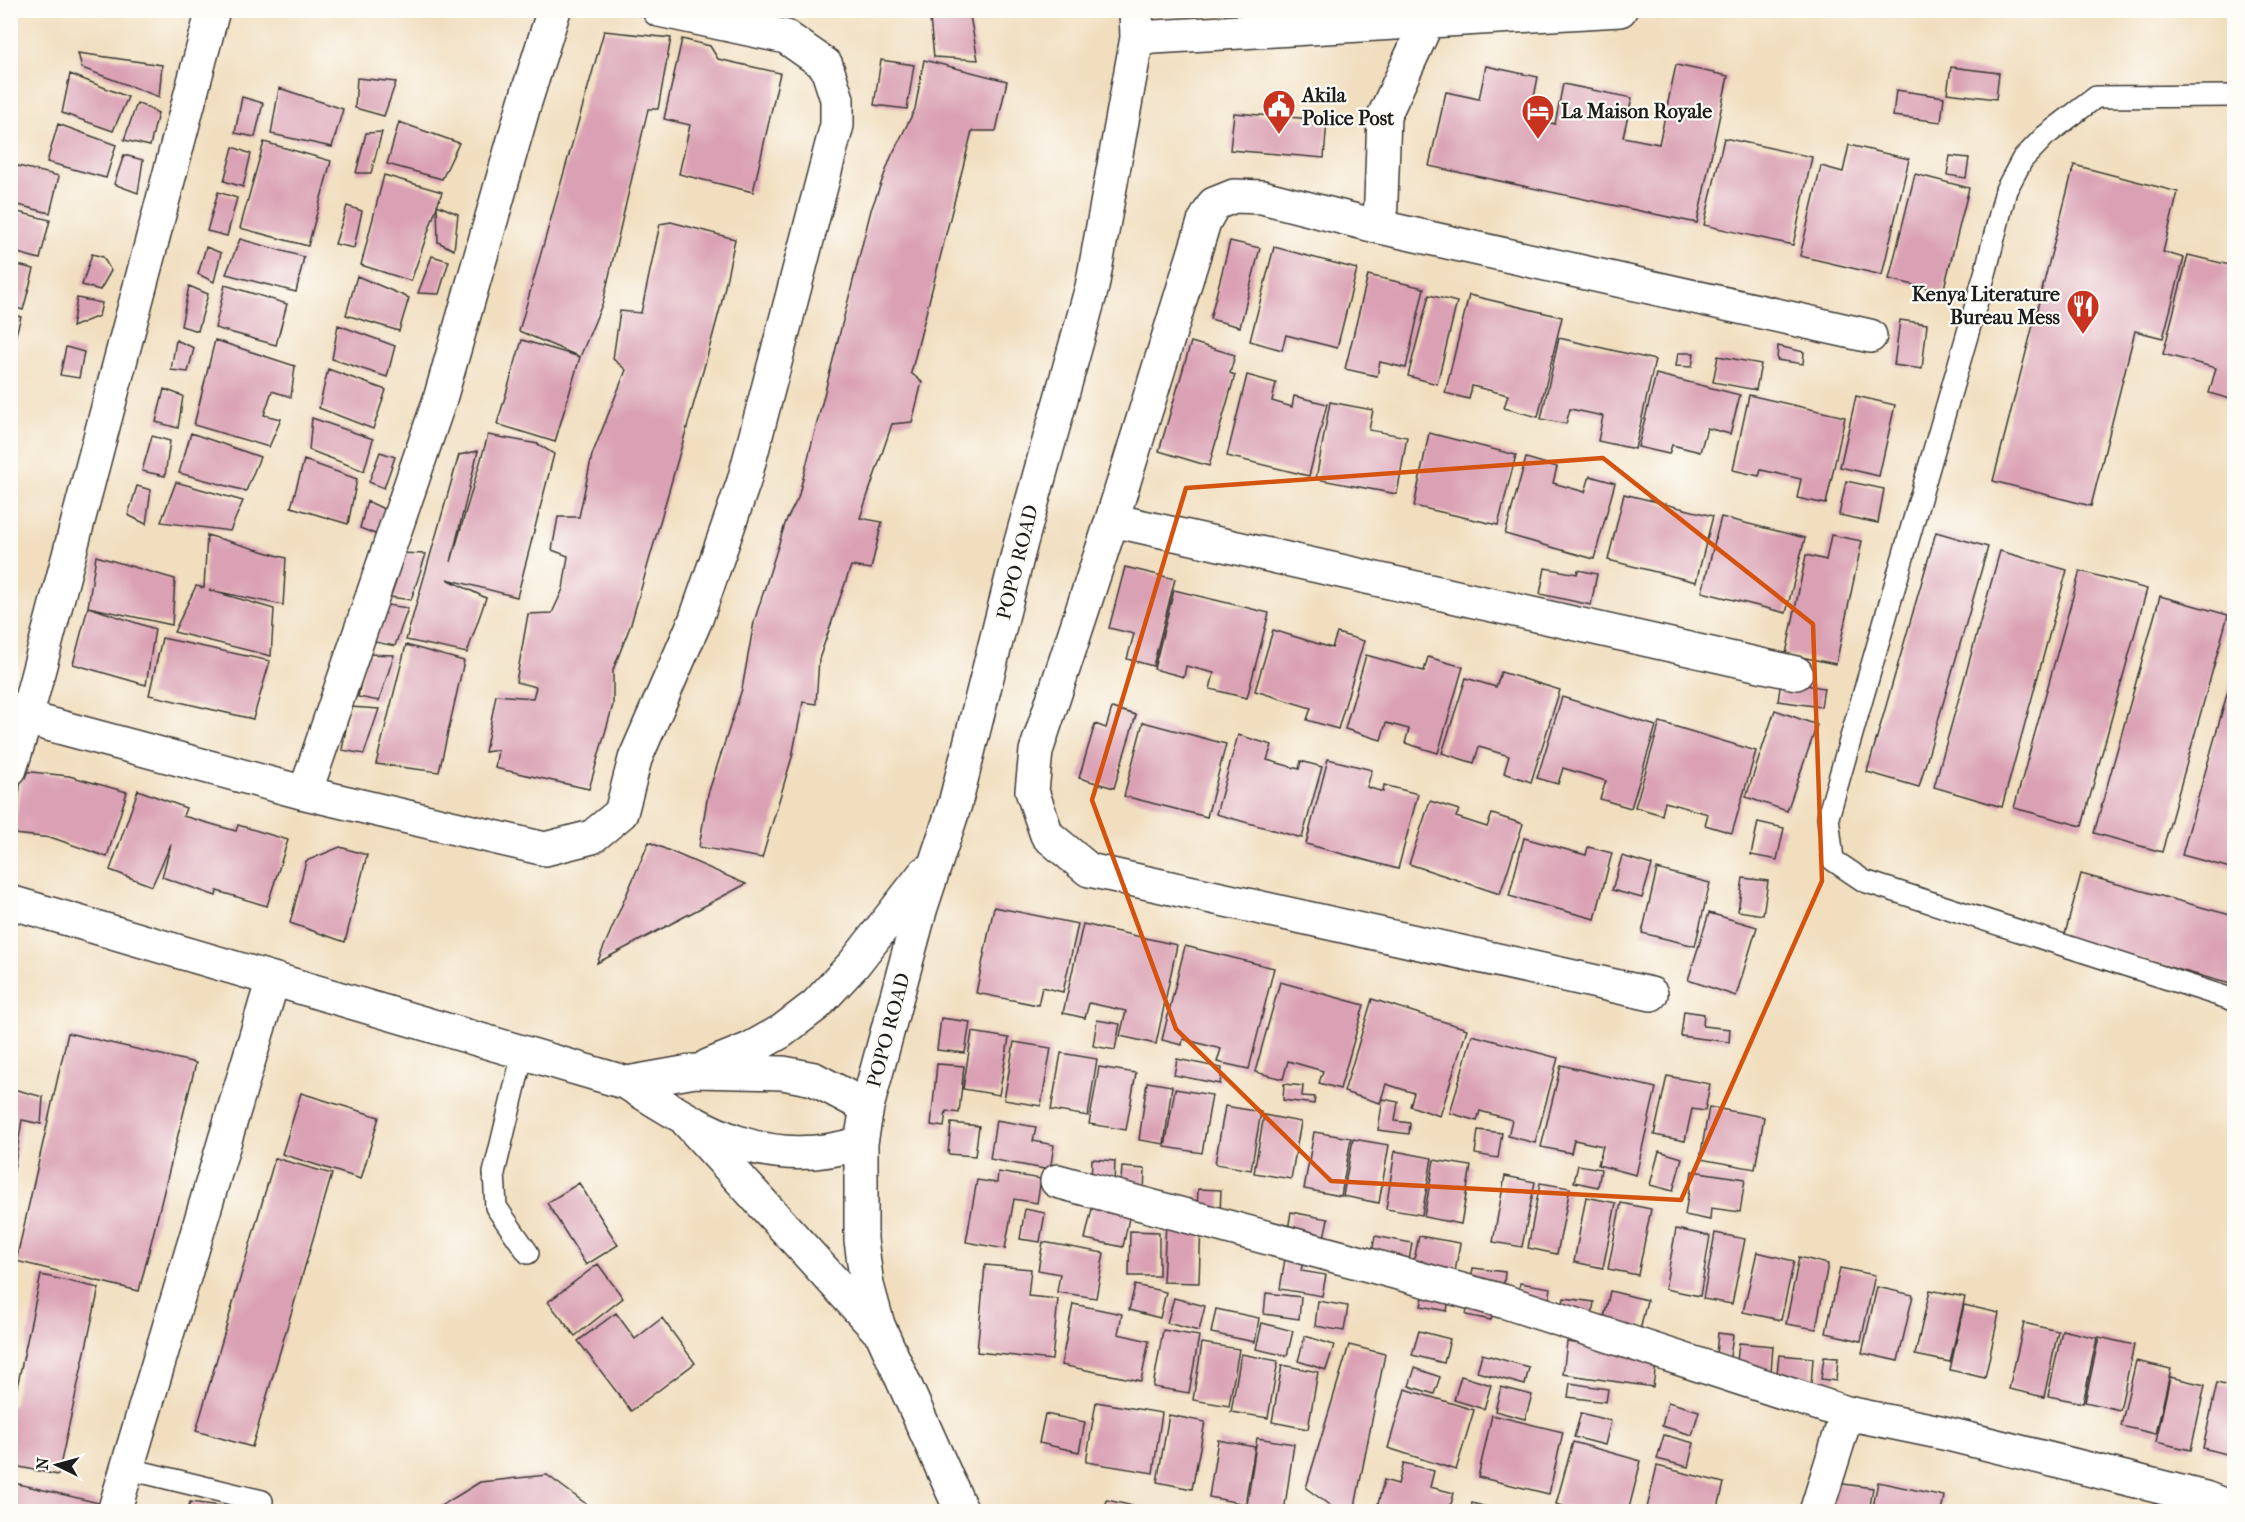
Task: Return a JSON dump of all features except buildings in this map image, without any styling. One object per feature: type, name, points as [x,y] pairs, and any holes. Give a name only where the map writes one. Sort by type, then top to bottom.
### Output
[{"type":"street","points":[[10,769],[26,718],[213,10]]},
{"type":"street","points":[[305,793],[440,399],[524,105],[554,10]]},
{"type":"street","points":[[26,718],[305,793],[545,849],[592,837],[621,813],[635,759],[696,619],[744,481],[837,125],[837,99],[826,65],[786,37],[659,10]]},
{"type":"street","points":[[1137,24],[1428,20],[1620,10]]},
{"type":"street","points":[[1380,227],[1384,116],[1428,20]]},
{"type":"street","name":"POPO ROAD","points":[[885,1340],[878,1325],[867,1285],[861,1240],[861,1143],[867,1107],[937,856],[955,804],[1021,542],[1092,287],[1137,24]]},
{"type":"street","points":[[1652,994],[1089,870],[1047,835],[1032,791],[1036,751],[1112,520],[1204,222],[1214,204],[1234,196],[1262,197],[1380,227],[1870,336]]},
{"type":"street","points":[[1112,520],[1796,673]]},
{"type":"street","points":[[695,1071],[750,1049],[782,1031],[816,1005],[854,964],[937,856]]},
{"type":"street","points":[[10,902],[627,1083],[687,1121],[725,1138],[769,1153],[824,1153],[861,1143]]},
{"type":"street","points":[[114,1512],[125,1468],[273,979]]},
{"type":"street","points":[[627,1083],[695,1071],[783,1073],[814,1079],[867,1107]]},
{"type":"street","points":[[687,1121],[885,1340],[967,1510]]},
{"type":"street","points":[[1057,1181],[1506,1302],[1847,1413],[1944,1433],[2215,1506]]},
{"type":"street","points":[[1816,1512],[1847,1413]]},
{"type":"lane","points":[[2235,96],[2096,97],[2045,136],[2022,160],[2006,190],[1986,270],[1828,817],[1833,860],[1864,881],[2235,1000]]},
{"type":"lane","points":[[523,1053],[494,1173],[496,1207],[528,1254]]},
{"type":"lane","points":[[125,1468],[262,1501]]},
{"type":"highlighted area","points":[[1603,458],[1813,624],[1822,881],[1681,1200],[1331,1181],[1176,1029],[1092,800],[1186,488]]},
{"type":"place","name":"Akila Police Post","points":[[1279,135]]},
{"type":"place","name":"La Maison Royale","points":[[1538,140]]},
{"type":"place","name":"Kenya Literature Bureau Mess","points":[[2083,335]]}]
